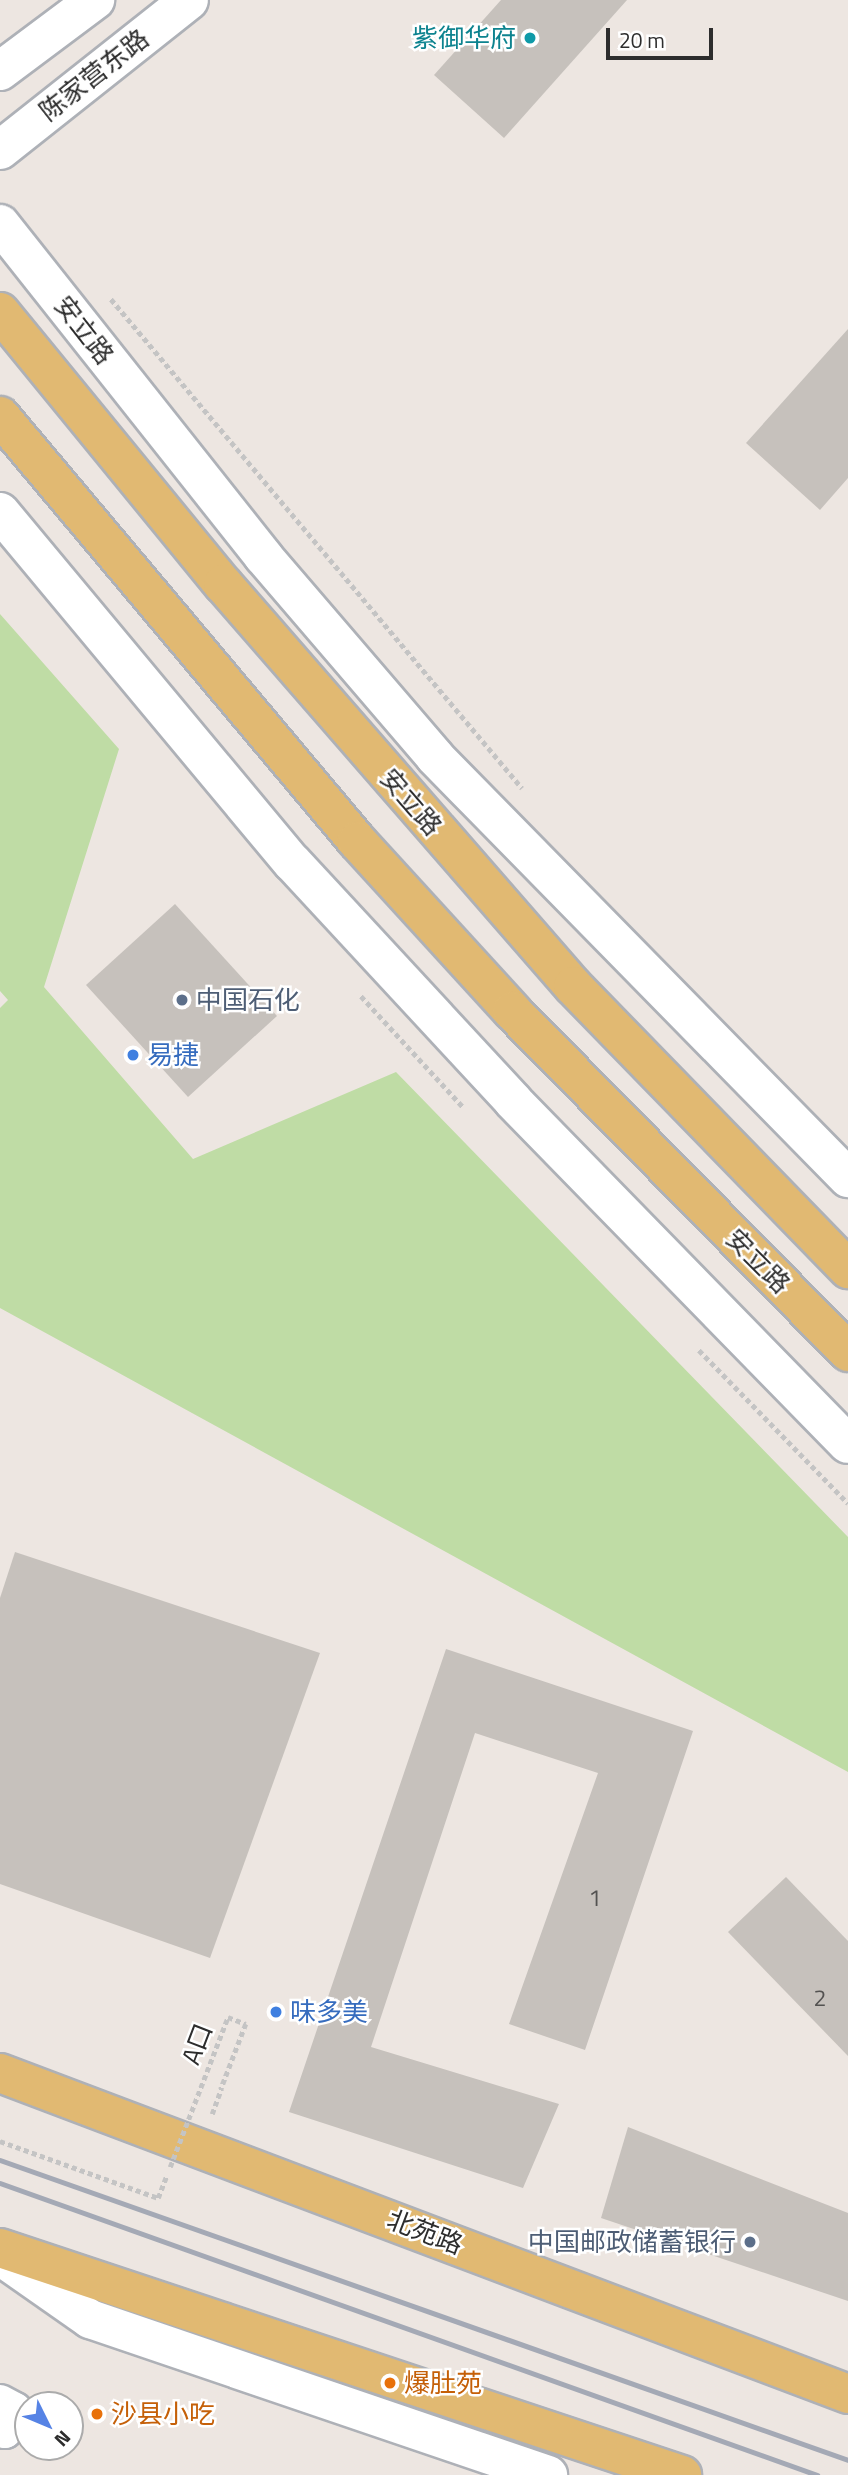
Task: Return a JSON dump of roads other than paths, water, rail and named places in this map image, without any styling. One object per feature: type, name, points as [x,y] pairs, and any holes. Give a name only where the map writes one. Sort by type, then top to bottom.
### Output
[{"type":"main road","name":"安立路","points":[[0,312],[223,584],[573,986],[848,1269]]},
{"type":"main road","name":"安立路","points":[[0,416],[357,841],[512,1011],[848,1352]]},
{"type":"main road","name":"北苑路","points":[[0,2073],[848,2394]]},
{"type":"main road","points":[[0,2248],[682,2475]]},
{"type":"street","points":[[0,71],[95,0]]},
{"type":"street","name":"陈家营东路","points":[[0,150],[189,0]]},
{"type":"street","name":"安立路","points":[[0,224],[263,556],[435,757],[848,1178]]},
{"type":"street","points":[[0,512],[292,862],[513,1101],[848,1444]]},
{"type":"street","points":[[0,2256],[89,2319],[548,2475]]},
{"type":"street","points":[[0,2401],[15,2409],[5,2432],[0,2431]]},
{"type":"railway","points":[[0,2160],[848,2460]]},
{"type":"railway","points":[[0,2183],[817,2475]]},
{"type":"place","name":"紫御华府","points":[[530,38]]},
{"type":"place","name":"中国石化","points":[[182,1000]]},
{"type":"place","name":"易捷","points":[[133,1055]]},
{"type":"place","name":"味多美","points":[[276,2012]]},
{"type":"place","name":"中国邮政储蓄银行","points":[[750,2242]]},
{"type":"place","name":"爆肚苑","points":[[390,2383]]},
{"type":"place","name":"沙县小吃","points":[[97,2414]]}]
